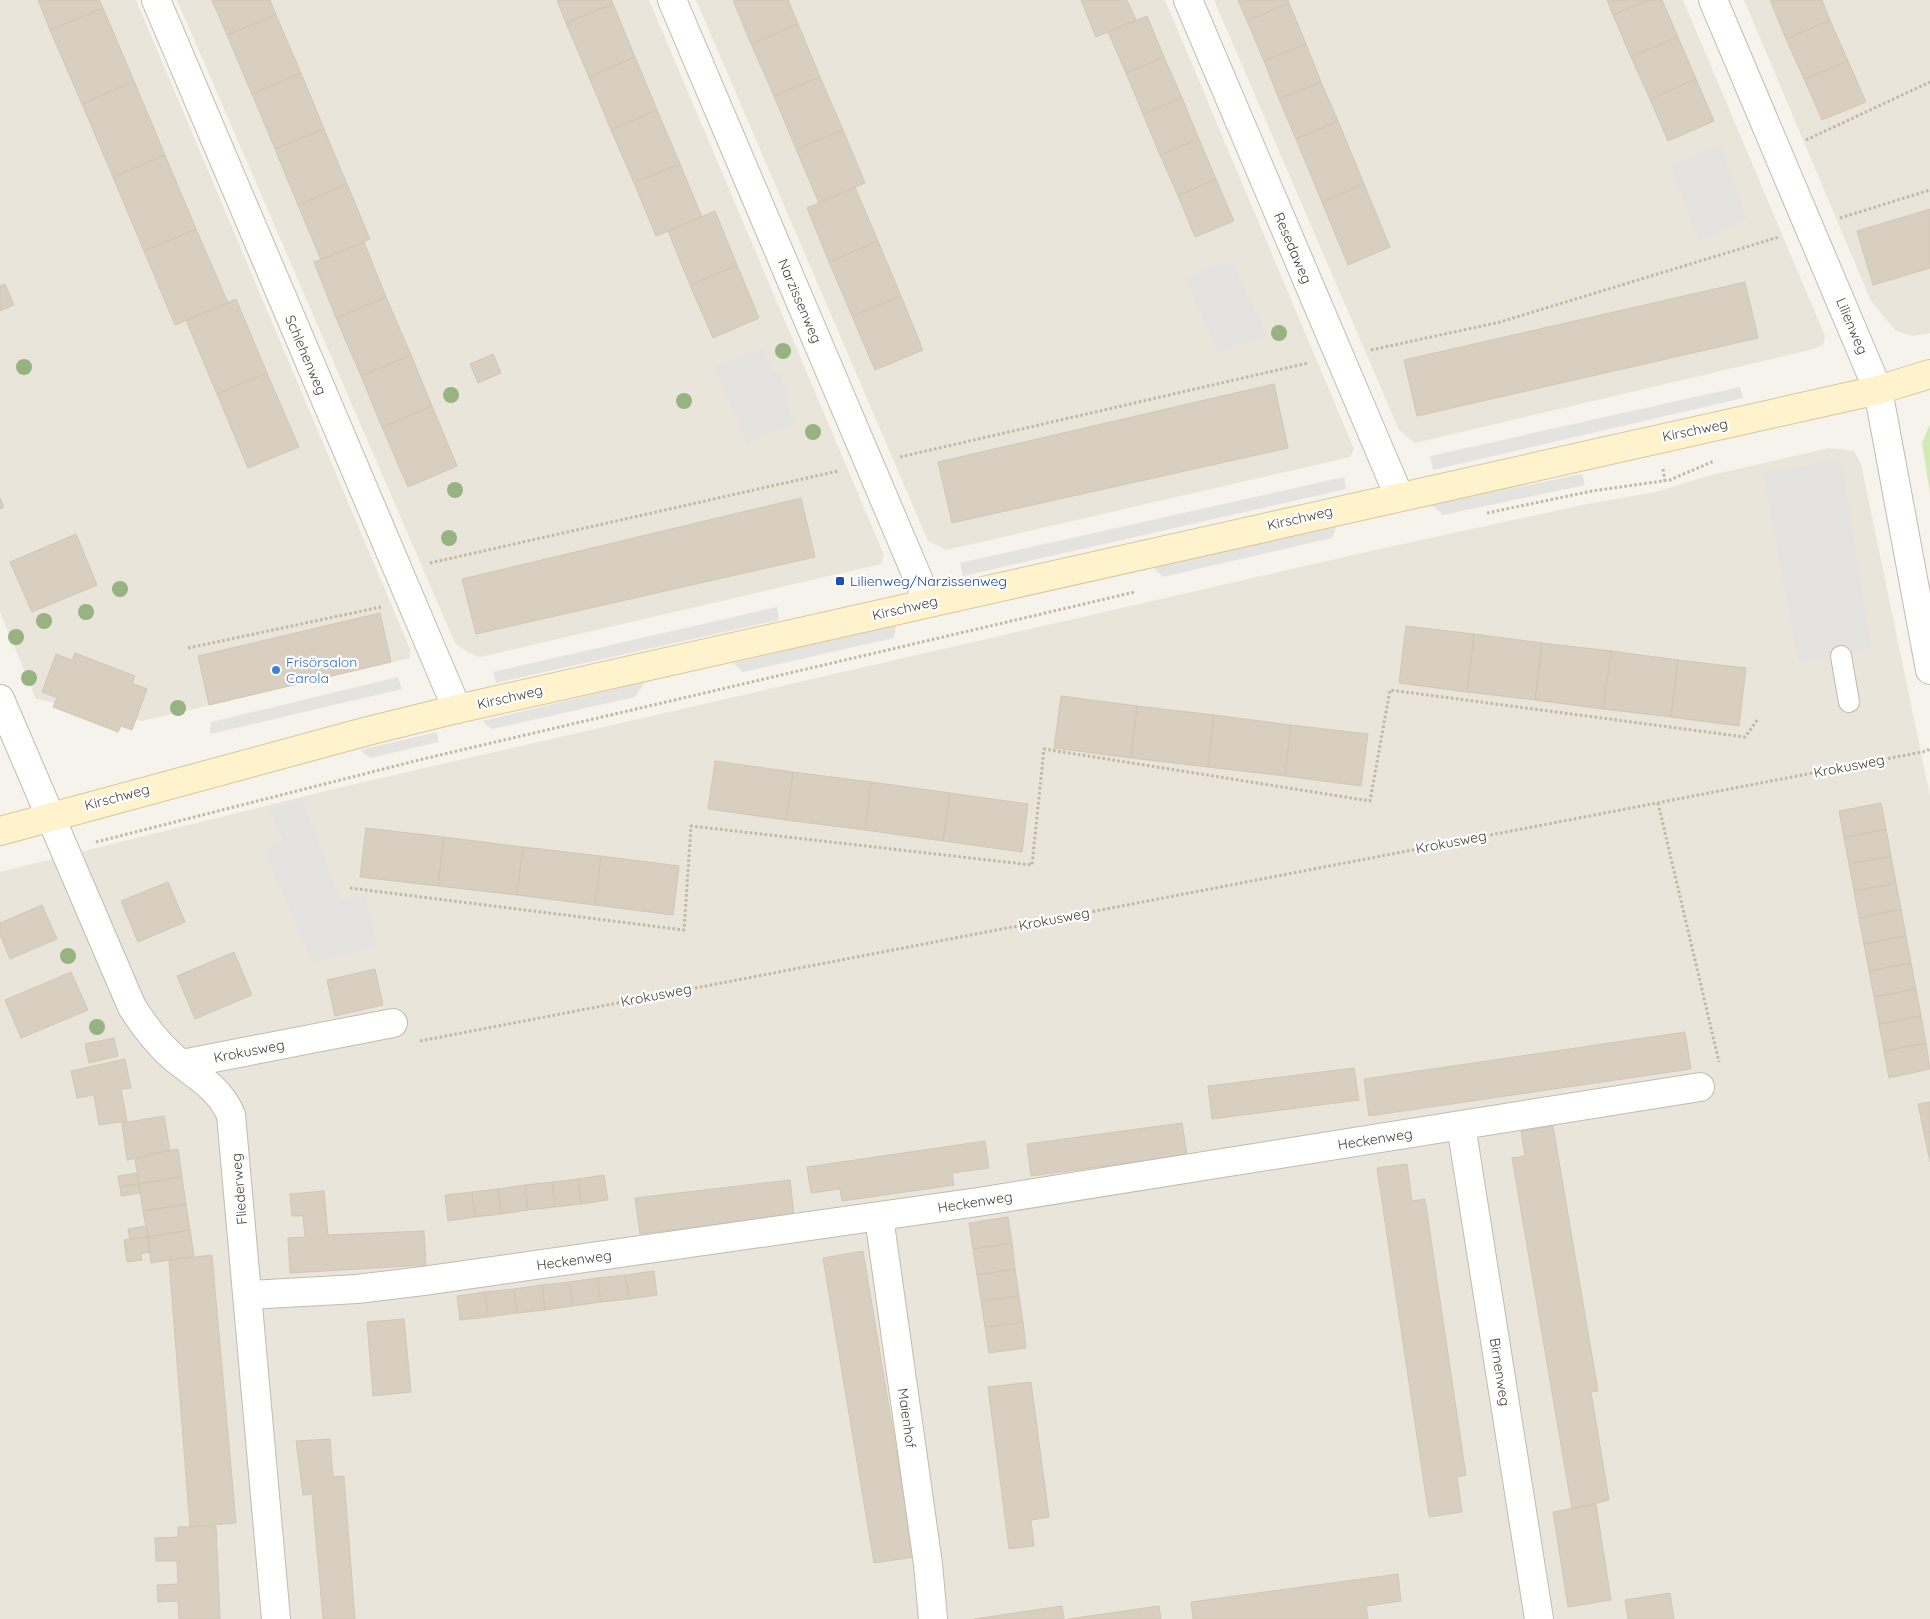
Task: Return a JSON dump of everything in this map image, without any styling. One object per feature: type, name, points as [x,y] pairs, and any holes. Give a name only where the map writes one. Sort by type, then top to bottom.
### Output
[{"type":"main road","name":"Kirschweg","points":[[0,831],[50,815],[457,709],[1878,390],[1930,374]]},
{"type":"street","name":"Schlehenweg","points":[[156,0],[457,709]]},
{"type":"street","name":"Narzissenweg","points":[[672,0],[928,602]]},
{"type":"street","name":"Resedaweg","points":[[1188,0],[1399,496]]},
{"type":"street","name":"Lilienweg","points":[[1713,0],[1878,390],[1930,670]]},
{"type":"street","name":"Fliederweg","points":[[0,699],[132,1007],[151,1035],[182,1064],[217,1091],[232,1119],[276,1619]]},
{"type":"street","name":"Krokusweg","points":[[182,1064],[393,1023]]},
{"type":"street","name":"Heckenweg","points":[[248,1295],[366,1288],[879,1217],[1700,1087]]},
{"type":"street","name":"Birnenweg","points":[[1461,1125],[1539,1619]]},
{"type":"street","name":"Maienhof","points":[[879,1217],[928,1564],[933,1619]]},
{"type":"lane","points":[[1841,656],[1850,702]]},
{"type":"path","points":[[1799,143],[1930,82]]},
{"type":"path","points":[[398,571],[1340,356],[1500,322],[1930,190]]},
{"type":"path","points":[[1477,515],[1592,491],[1670,480],[1720,459]]},
{"type":"path","points":[[91,844],[423,759],[1142,590]]},
{"type":"path","points":[[188,648],[410,600]]},
{"type":"path","points":[[350,888],[684,930],[691,826],[1032,865],[1044,749],[1370,801],[1390,690],[1745,737],[1758,719]]},
{"type":"path","name":"Krokusweg","points":[[393,1023],[418,1041],[1927,751],[1930,748]]},
{"type":"path","points":[[1658,803],[1722,1075],[1722,1079],[1716,1084],[1700,1087]]},
{"type":"shaded area","points":[[0,0],[136,0],[410,649],[410,658],[142,721],[36,699],[0,612]]},
{"type":"shaded area","points":[[177,0],[649,0],[884,555],[881,564],[480,657],[469,653],[455,643]]},
{"type":"shaded area","points":[[696,0],[1165,0],[1354,449],[1350,457],[946,550],[928,541]]},
{"type":"shaded area","points":[[1214,0],[1683,0],[1825,336],[1823,345],[1810,350],[1415,443],[1399,430]]},
{"type":"shaded area","points":[[1744,0],[1930,0],[1930,333],[1913,336],[1895,330],[1871,301]]},
{"type":"shaded area","points":[[1720,145],[1747,219],[1699,242],[1670,164]]},
{"type":"shaded area","points":[[1231,259],[1267,336],[1219,354],[1185,278]]},
{"type":"shaded area","points":[[763,346],[774,372],[780,375],[787,390],[784,398],[795,423],[747,444],[714,367]]},
{"type":"shaded area","points":[[1740,387],[1743,398],[1433,470],[1430,456]]},
{"type":"shaded area","points":[[1829,448],[1854,451],[1861,464],[1930,796],[1930,1619],[0,1619],[0,872],[342,787],[1366,552],[1587,504],[1656,492],[1707,476]]},
{"type":"shaded area","points":[[1841,459],[1872,651],[1798,662],[1763,472]]},
{"type":"shaded area","points":[[1582,474],[1585,485],[1443,515],[1432,505]]},
{"type":"shaded area","points":[[1344,477],[1346,489],[963,576],[960,563]]},
{"type":"shaded area","points":[[1337,525],[1332,538],[1163,577],[1153,568]]},
{"type":"shaded area","points":[[777,607],[779,620],[496,683],[493,672]]},
{"type":"shaded area","points":[[896,625],[894,638],[743,672],[733,663]]},
{"type":"shaded area","points":[[398,677],[402,689],[210,734],[211,722]]},
{"type":"shaded area","points":[[645,682],[635,697],[492,729],[482,721]]},
{"type":"shaded area","points":[[437,732],[438,742],[370,758],[360,750]]},
{"type":"shaded area","points":[[302,799],[340,899],[366,895],[377,947],[313,963],[263,849],[283,840],[269,810]]},
{"type":"green space","points":[[1930,424],[1930,494],[1922,443]]},
{"type":"building","points":[[38,0],[99,0],[103,8],[50,30]]},
{"type":"building","points":[[212,0],[270,0],[276,15],[227,35]]},
{"type":"building","points":[[557,0],[611,0],[613,4],[566,23]]},
{"type":"building","points":[[733,0],[788,0],[798,24],[751,44]]},
{"type":"building","points":[[1081,0],[1127,0],[1136,20],[1096,37]]},
{"type":"building","points":[[1238,0],[1288,0],[1289,3],[1247,21]]},
{"type":"building","points":[[1607,0],[1647,0],[1613,15]]},
{"type":"building","points":[[1647,0],[1662,0],[1678,37],[1631,57],[1613,15]]},
{"type":"building","points":[[1770,0],[1822,0],[1830,20],[1786,39]]},
{"type":"building","points":[[1289,3],[1306,44],[1264,61],[1247,21]]},
{"type":"building","points":[[613,4],[635,57],[589,77],[566,23]]},
{"type":"building","points":[[103,8],[134,81],[82,104],[50,30]]},
{"type":"building","points":[[276,15],[301,73],[252,94],[227,35]]},
{"type":"building","points":[[1147,16],[1164,57],[1126,73],[1108,32]]},
{"type":"building","points":[[1830,20],[1848,61],[1804,79],[1786,39]]},
{"type":"building","points":[[798,24],[820,77],[774,96],[751,44]]},
{"type":"building","points":[[1678,37],[1696,79],[1650,99],[1631,57]]},
{"type":"building","points":[[1306,44],[1321,82],[1279,99],[1264,61]]},
{"type":"building","points":[[635,57],[657,110],[611,130],[589,77]]},
{"type":"building","points":[[1164,57],[1182,98],[1143,114],[1126,73]]},
{"type":"building","points":[[1848,61],[1866,102],[1822,120],[1804,79]]},
{"type":"building","points":[[301,73],[324,129],[275,149],[252,94]]},
{"type":"building","points":[[820,77],[843,130],[796,149],[774,96]]},
{"type":"building","points":[[1696,79],[1714,121],[1668,141],[1650,99]]},
{"type":"building","points":[[134,81],[165,155],[113,177],[82,104]]},
{"type":"building","points":[[1321,82],[1338,121],[1296,139],[1279,99]]},
{"type":"building","points":[[1182,98],[1199,139],[1160,155],[1143,114]]},
{"type":"building","points":[[657,110],[680,164],[634,183],[611,130]]},
{"type":"building","points":[[1338,121],[1364,184],[1322,202],[1296,139]]},
{"type":"building","points":[[324,129],[347,184],[298,205],[275,149]]},
{"type":"building","points":[[843,130],[865,183],[819,203],[796,149]]},
{"type":"building","points":[[1199,139],[1216,179],[1178,196],[1160,155]]},
{"type":"building","points":[[165,155],[196,229],[144,251],[113,177]]},
{"type":"building","points":[[680,164],[702,217],[656,236],[634,183]]},
{"type":"building","points":[[1216,179],[1234,221],[1195,237],[1178,196]]},
{"type":"building","points":[[347,184],[370,239],[321,260],[298,205]]},
{"type":"building","points":[[1364,184],[1390,247],[1348,265],[1322,202]]},
{"type":"building","points":[[855,187],[878,241],[829,262],[807,208]]},
{"type":"building","points":[[1930,209],[1930,268],[1873,285],[1857,231]]},
{"type":"building","points":[[715,211],[737,265],[690,285],[668,231]]},
{"type":"building","points":[[196,229],[228,303],[175,325],[144,251]]},
{"type":"building","points":[[878,241],[901,296],[852,316],[829,262]]},
{"type":"building","points":[[364,242],[386,297],[336,318],[314,262]]},
{"type":"building","points":[[737,265],[759,318],[713,338],[690,285]]},
{"type":"building","points":[[1745,282],[1758,338],[1417,416],[1404,360]]},
{"type":"building","points":[[5,284],[14,305],[0,311],[0,286]]},
{"type":"building","points":[[901,296],[923,350],[875,370],[852,316]]},
{"type":"building","points":[[386,297],[411,355],[361,376],[336,318]]},
{"type":"building","points":[[236,299],[267,373],[217,394],[186,320]]},
{"type":"building","points":[[493,354],[501,373],[478,383],[470,364]]},
{"type":"building","points":[[411,355],[432,406],[382,427],[361,376]]},
{"type":"building","points":[[267,373],[299,447],[248,468],[217,394]]},
{"type":"building","points":[[1274,384],[1288,448],[952,523],[938,462]]},
{"type":"building","points":[[432,406],[457,466],[408,487],[382,427]]},
{"type":"building","points":[[0,498],[4,507],[0,509]]},
{"type":"building","points":[[801,498],[815,557],[476,634],[462,579]]},
{"type":"building","points":[[76,534],[97,585],[32,612],[10,562]]},
{"type":"building","points":[[380,613],[391,662],[209,705],[198,656]]},
{"type":"building","points":[[1406,626],[1474,634],[1467,692],[1399,683]]},
{"type":"building","points":[[1474,634],[1542,643],[1535,700],[1467,692]]},
{"type":"building","points":[[1542,643],[1611,651],[1603,709],[1535,700]]},
{"type":"building","points":[[1611,651],[1678,660],[1671,717],[1603,709]]},
{"type":"building","points":[[75,653],[135,676],[132,683],[147,689],[132,730],[121,726],[118,732],[53,707],[57,698],[42,692],[56,654],[72,660]]},
{"type":"building","points":[[1678,660],[1746,668],[1739,726],[1671,717]]},
{"type":"building","points":[[1061,696],[1137,706],[1131,758],[1054,748]]},
{"type":"building","points":[[1137,706],[1214,715],[1208,767],[1131,758]]},
{"type":"building","points":[[1214,715],[1291,725],[1285,776],[1208,767]]},
{"type":"building","points":[[1291,725],[1368,734],[1361,786],[1285,776]]},
{"type":"building","points":[[715,761],[793,772],[786,820],[708,809]]},
{"type":"building","points":[[793,772],[871,782],[865,830],[786,820]]},
{"type":"building","points":[[871,782],[950,793],[943,841],[865,830]]},
{"type":"building","points":[[950,793],[1028,804],[1022,852],[943,841]]},
{"type":"building","points":[[1881,803],[1886,829],[1844,838],[1839,811]]},
{"type":"building","points":[[366,828],[444,837],[438,886],[360,877]]},
{"type":"building","points":[[1886,829],[1891,856],[1849,864],[1844,838]]},
{"type":"building","points":[[444,837],[523,847],[517,895],[438,886]]},
{"type":"building","points":[[523,847],[601,856],[595,905],[517,895]]},
{"type":"building","points":[[601,856],[679,866],[673,915],[595,905]]},
{"type":"building","points":[[1891,856],[1896,883],[1854,891],[1849,864]]},
{"type":"building","points":[[168,882],[185,922],[138,942],[121,901]]},
{"type":"building","points":[[1896,883],[1901,909],[1859,918],[1854,891]]},
{"type":"building","points":[[42,905],[57,939],[10,959],[0,935],[0,923]]},
{"type":"building","points":[[1901,909],[1906,936],[1864,944],[1859,918]]},
{"type":"building","points":[[1906,936],[1911,963],[1869,971],[1864,944]]},
{"type":"building","points":[[234,952],[252,995],[195,1019],[177,976]]},
{"type":"building","points":[[1911,963],[1916,989],[1874,997],[1869,971]]},
{"type":"building","points":[[375,969],[383,1005],[335,1016],[327,980]]},
{"type":"building","points":[[71,972],[88,1010],[21,1038],[5,1000]]},
{"type":"building","points":[[1916,989],[1921,1016],[1879,1024],[1874,997]]},
{"type":"building","points":[[1921,1016],[1926,1043],[1884,1051],[1879,1024]]},
{"type":"building","points":[[1685,1032],[1691,1069],[1369,1116],[1364,1079]]},
{"type":"building","points":[[114,1038],[118,1056],[89,1063],[85,1044]]},
{"type":"building","points":[[1926,1043],[1930,1069],[1889,1078],[1884,1051]]},
{"type":"building","points":[[125,1059],[131,1088],[121,1089],[127,1121],[99,1125],[94,1095],[77,1098],[71,1071]]},
{"type":"building","points":[[1354,1068],[1359,1100],[1212,1119],[1208,1086]]},
{"type":"building","points":[[1930,1102],[1930,1132],[1924,1133],[1918,1104]]},
{"type":"building","points":[[164,1116],[170,1151],[127,1160],[122,1123]]},
{"type":"building","points":[[1182,1123],[1187,1155],[1031,1176],[1027,1144]]},
{"type":"building","points":[[1553,1126],[1598,1391],[1591,1392],[1609,1500],[1572,1509],[1512,1158],[1525,1156],[1521,1131]]},
{"type":"building","points":[[1930,1132],[1930,1162],[1924,1133]]},
{"type":"building","points":[[985,1141],[989,1168],[952,1173],[954,1185],[842,1201],[840,1189],[811,1193],[807,1167]]},
{"type":"building","points":[[178,1149],[182,1177],[139,1184],[135,1159],[149,1156],[149,1154]]},
{"type":"building","points":[[1407,1164],[1412,1201],[1425,1199],[1466,1475],[1457,1477],[1462,1512],[1429,1517],[1377,1168]]},
{"type":"building","points":[[137,1173],[139,1184],[120,1187],[118,1176]]},
{"type":"building","points":[[604,1175],[608,1200],[581,1204],[578,1179]]},
{"type":"building","points":[[182,1177],[186,1204],[143,1211],[139,1184]]},
{"type":"building","points":[[578,1179],[581,1204],[555,1207],[552,1182]]},
{"type":"building","points":[[790,1180],[794,1215],[640,1234],[635,1198]]},
{"type":"building","points":[[552,1182],[555,1207],[528,1210],[525,1185]]},
{"type":"building","points":[[139,1184],[140,1193],[121,1196],[120,1187]]},
{"type":"building","points":[[525,1185],[528,1210],[501,1214],[498,1189]]},
{"type":"building","points":[[498,1189],[501,1214],[475,1217],[472,1192]]},
{"type":"building","points":[[324,1191],[328,1235],[424,1231],[426,1265],[290,1273],[288,1238],[305,1237],[303,1216],[292,1216],[290,1194]]},
{"type":"building","points":[[472,1192],[475,1217],[448,1221],[445,1195]]},
{"type":"building","points":[[186,1204],[190,1230],[148,1237],[143,1211]]},
{"type":"building","points":[[1008,1217],[1012,1243],[973,1249],[969,1223]]},
{"type":"building","points":[[146,1226],[148,1237],[130,1239],[128,1229]]},
{"type":"building","points":[[190,1230],[194,1256],[151,1263],[148,1237]]},
{"type":"building","points":[[148,1237],[150,1252],[141,1254],[142,1260],[127,1262],[124,1240]]},
{"type":"building","points":[[1012,1243],[1015,1269],[977,1275],[973,1249]]},
{"type":"building","points":[[863,1251],[914,1557],[874,1563],[823,1258]]},
{"type":"building","points":[[212,1255],[236,1523],[190,1527],[169,1260]]},
{"type":"building","points":[[1015,1269],[1019,1296],[981,1301],[977,1275]]},
{"type":"building","points":[[654,1271],[657,1295],[629,1299],[625,1275]]},
{"type":"building","points":[[625,1275],[629,1299],[601,1302],[597,1278]]},
{"type":"building","points":[[597,1278],[601,1302],[573,1306],[569,1282]]},
{"type":"building","points":[[569,1282],[573,1306],[545,1310],[542,1285]]},
{"type":"building","points":[[542,1285],[545,1310],[517,1313],[514,1289]]},
{"type":"building","points":[[514,1289],[517,1313],[488,1317],[485,1292]]},
{"type":"building","points":[[485,1292],[488,1317],[460,1320],[457,1296]]},
{"type":"building","points":[[1019,1296],[1023,1322],[985,1327],[981,1301]]},
{"type":"building","points":[[404,1319],[411,1392],[373,1396],[367,1322]]},
{"type":"building","points":[[1023,1322],[1026,1348],[989,1353],[985,1327]]},
{"type":"building","points":[[1031,1382],[1049,1517],[1031,1520],[1034,1546],[1009,1549],[988,1387]]},
{"type":"building","points":[[330,1439],[333,1477],[344,1476],[355,1619],[323,1619],[312,1494],[303,1495],[296,1441]]},
{"type":"building","points":[[1596,1504],[1611,1600],[1568,1607],[1553,1512]]},
{"type":"building","points":[[216,1526],[220,1619],[179,1619],[178,1601],[158,1602],[157,1585],[178,1584],[177,1561],[156,1561],[155,1538],[178,1537],[178,1527]]},
{"type":"building","points":[[1398,1574],[1401,1601],[1366,1606],[1368,1619],[1193,1619],[1191,1602]]},
{"type":"building","points":[[1670,1593],[1674,1619],[1628,1619],[1625,1600]]},
{"type":"building","points":[[1062,1606],[1064,1619],[974,1619]]},
{"type":"building","points":[[1159,1606],[1161,1619],[1068,1619]]},
{"type":"place","name":"Lilienweg/Narzissenweg","points":[[840,581]]},
{"type":"place","name":"Frisörsalon Carola","points":[[276,670]]}]
